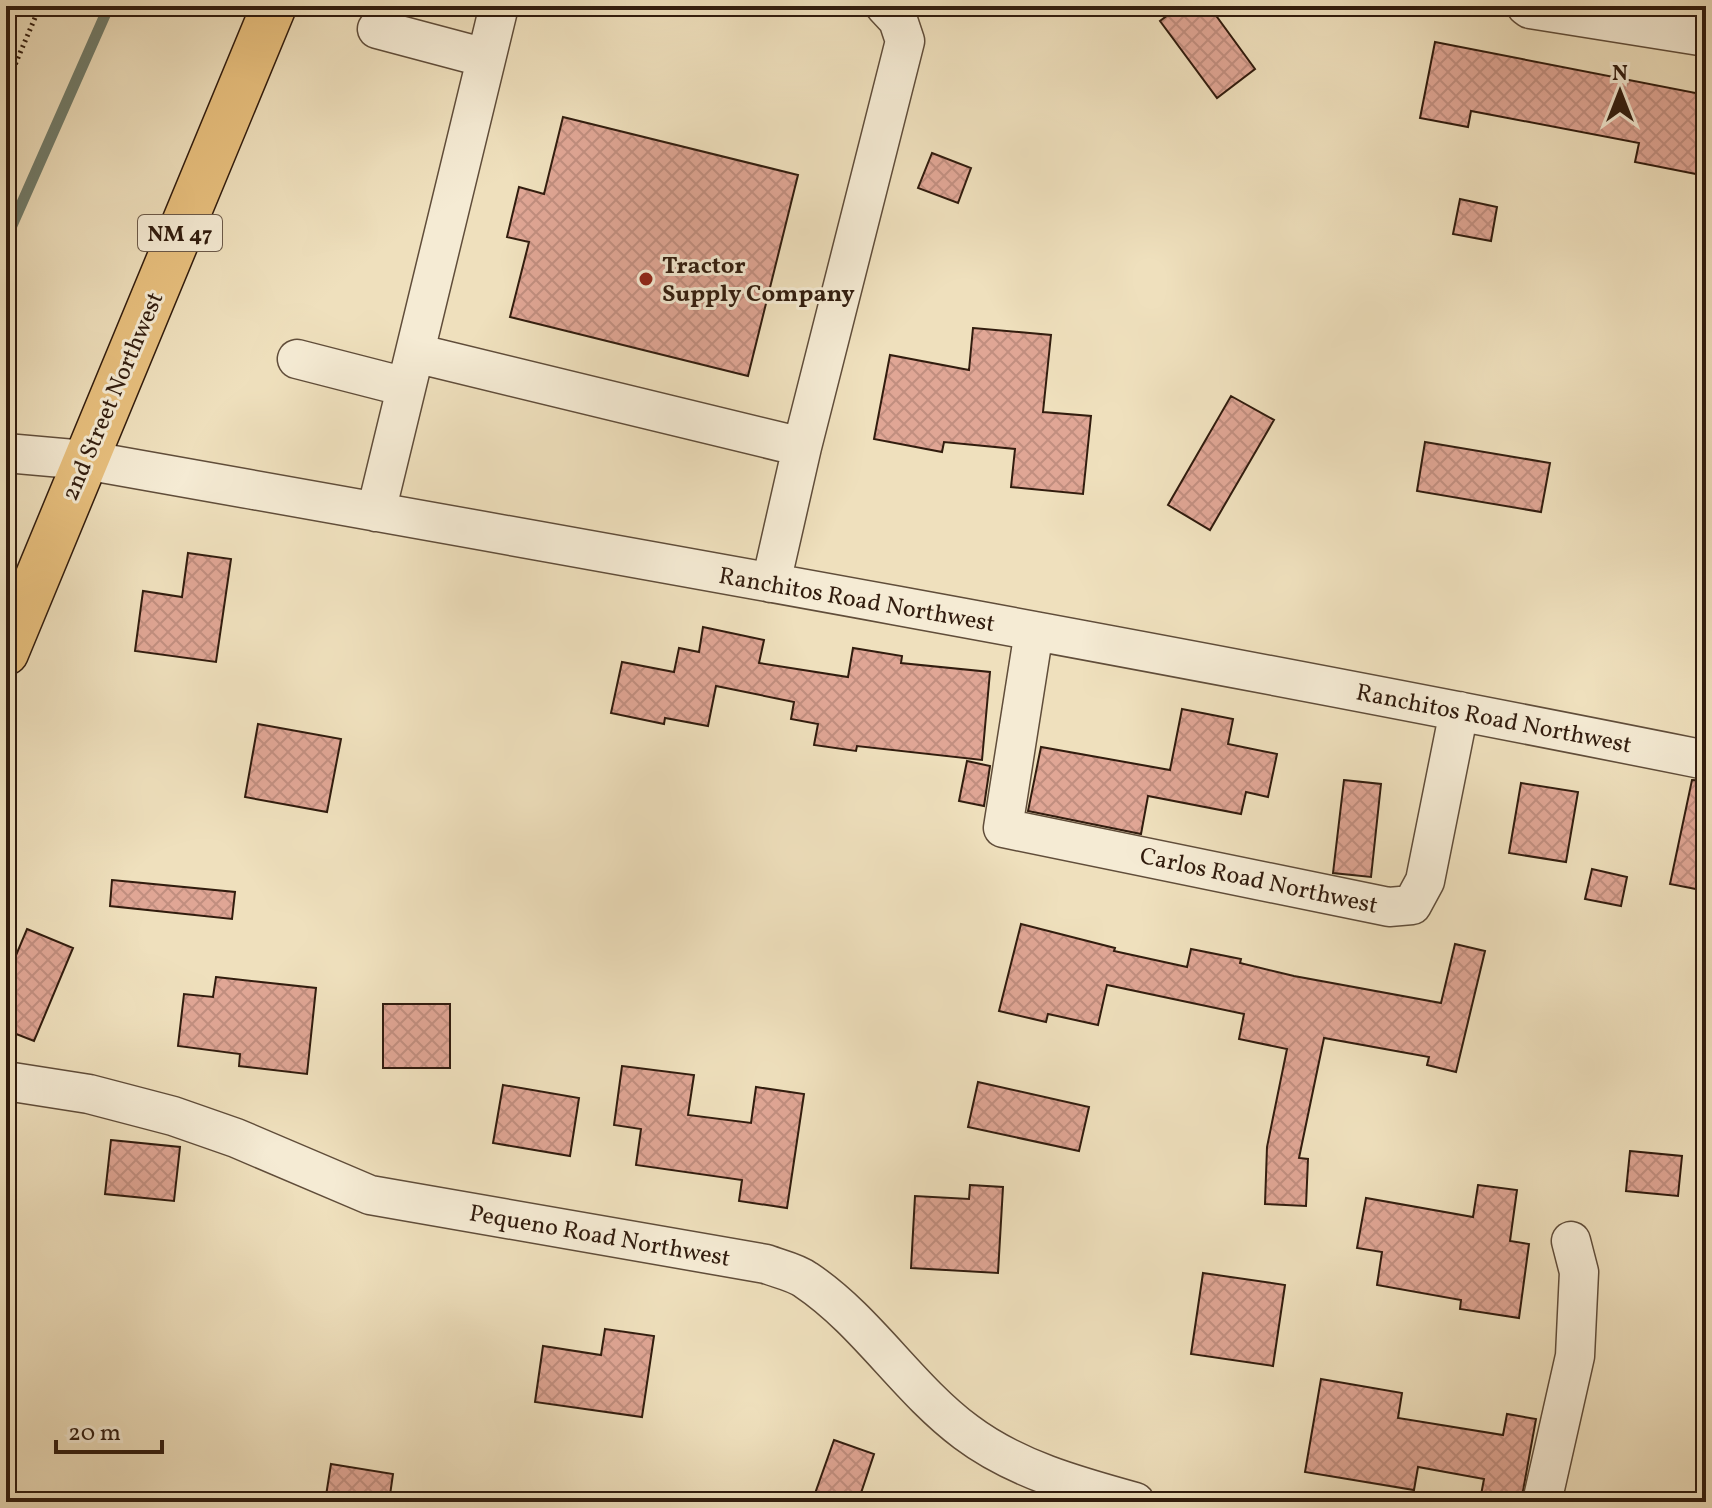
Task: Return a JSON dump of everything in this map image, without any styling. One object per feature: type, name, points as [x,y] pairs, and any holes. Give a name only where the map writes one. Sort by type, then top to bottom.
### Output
[{"type":"main road","name":"2nd Street Northwest","points":[[6,653],[274,6]]},
{"type":"street","points":[[376,512],[499,6]]},
{"type":"street","points":[[771,583],[802,447],[905,41],[898,20],[885,6]]},
{"type":"street","points":[[1526,6],[1706,37]]},
{"type":"street","points":[[377,29],[486,58]]},
{"type":"street","points":[[297,359],[410,370],[802,447]]},
{"type":"street","name":"Ranchitos Road Northwest","points":[[6,453],[85,460],[771,583],[1706,760]]},
{"type":"street","name":"Carlos Road Northwest","points":[[1034,631],[1003,828],[1389,907],[1412,905],[1425,881],[1459,711]]},
{"type":"street","name":"Pequeno Road Northwest","points":[[6,1081],[89,1094],[173,1116],[236,1138],[370,1195],[766,1264],[804,1279],[845,1314],[967,1433],[1021,1464],[1080,1487],[1135,1502]]},
{"type":"street","points":[[1542,1502],[1575,1356],[1579,1272],[1571,1241]]},
{"type":"path","points":[[6,86],[40,6]]},
{"type":"building","points":[[1180,6],[1209,6],[1255,69],[1217,98],[1160,21]]},
{"type":"building","points":[[1435,42],[1706,95],[1706,176],[1635,162],[1639,143],[1471,111],[1468,127],[1420,118]]},
{"type":"building","name":"Tractor Supply Company","points":[[563,117],[798,175],[748,376],[510,317],[529,242],[507,237],[519,187],[544,194]]},
{"type":"building","points":[[932,153],[971,168],[958,203],[918,188]]},
{"type":"building","points":[[1460,199],[1497,207],[1491,241],[1453,234]]},
{"type":"building","points":[[973,328],[1051,335],[1043,412],[1091,416],[1083,494],[1011,487],[1015,449],[944,442],[942,452],[874,439],[890,355],[969,370]]},
{"type":"building","points":[[1231,396],[1274,420],[1210,530],[1168,505]]},
{"type":"building","points":[[1425,442],[1550,463],[1541,512],[1417,491]]},
{"type":"building","points":[[188,553],[231,559],[216,662],[135,651],[143,591],[182,597]]},
{"type":"building","points":[[703,627],[764,640],[759,663],[848,677],[853,648],[902,656],[901,663],[990,672],[982,760],[857,746],[856,751],[814,745],[818,724],[791,719],[794,702],[716,686],[708,726],[665,718],[664,724],[611,713],[622,662],[674,672],[679,648],[699,652]]},
{"type":"building","points":[[1182,709],[1233,719],[1228,744],[1277,754],[1268,797],[1246,792],[1241,814],[1148,796],[1141,834],[1028,811],[1041,747],[1170,770]]},
{"type":"building","points":[[258,724],[341,739],[327,812],[245,797]]},
{"type":"building","points":[[967,761],[990,766],[984,806],[959,801]]},
{"type":"building","points":[[1344,780],[1381,784],[1371,877],[1333,873]]},
{"type":"building","points":[[1692,780],[1706,781],[1706,891],[1670,884]]},
{"type":"building","points":[[1521,783],[1578,792],[1566,862],[1509,853]]},
{"type":"building","points":[[1592,869],[1627,877],[1621,906],[1585,899]]},
{"type":"building","points":[[112,880],[235,892],[232,919],[110,906]]},
{"type":"building","points":[[1021,924],[1115,948],[1114,951],[1187,967],[1191,949],[1241,959],[1240,963],[1294,976],[1441,1003],[1455,944],[1485,951],[1456,1072],[1427,1065],[1429,1057],[1324,1038],[1299,1158],[1308,1159],[1306,1206],[1265,1204],[1267,1147],[1287,1049],[1239,1039],[1244,1014],[1107,985],[1098,1025],[1048,1014],[1046,1022],[999,1011]]},
{"type":"building","points":[[27,929],[73,948],[34,1041],[6,1030],[6,979]]},
{"type":"building","points":[[216,977],[316,988],[307,1074],[239,1066],[240,1054],[178,1046],[184,994],[213,997]]},
{"type":"building","points":[[383,1004],[450,1004],[450,1068],[383,1068]]},
{"type":"building","points":[[622,1066],[694,1075],[688,1115],[751,1123],[756,1087],[804,1094],[787,1208],[739,1201],[742,1180],[636,1165],[641,1129],[614,1125]]},
{"type":"building","points":[[978,1082],[1089,1107],[1079,1151],[968,1127]]},
{"type":"building","points":[[503,1085],[579,1098],[570,1156],[493,1143]]},
{"type":"building","points":[[111,1140],[180,1147],[174,1201],[105,1194]]},
{"type":"building","points":[[1630,1151],[1682,1156],[1678,1196],[1626,1191]]},
{"type":"building","points":[[970,1185],[1003,1187],[998,1273],[911,1268],[915,1196],[969,1199]]},
{"type":"building","points":[[1478,1185],[1517,1190],[1510,1241],[1529,1244],[1519,1318],[1460,1309],[1461,1300],[1377,1285],[1382,1252],[1357,1248],[1366,1198],[1473,1217]]},
{"type":"building","points":[[1203,1273],[1285,1285],[1273,1366],[1191,1354]]},
{"type":"building","points":[[605,1329],[654,1336],[642,1417],[535,1402],[543,1346],[601,1355]]},
{"type":"building","points":[[1321,1379],[1402,1393],[1398,1418],[1503,1435],[1507,1414],[1536,1419],[1521,1502],[1481,1495],[1484,1479],[1418,1467],[1414,1490],[1305,1472]]},
{"type":"building","points":[[834,1440],[874,1454],[858,1502],[812,1502]]},
{"type":"building","points":[[331,1464],[393,1474],[389,1502],[325,1502]]},
{"type":"waterway","points":[[6,239],[109,6]]},
{"type":"place","name":"Tractor Supply Company","points":[[646,279]]}]
